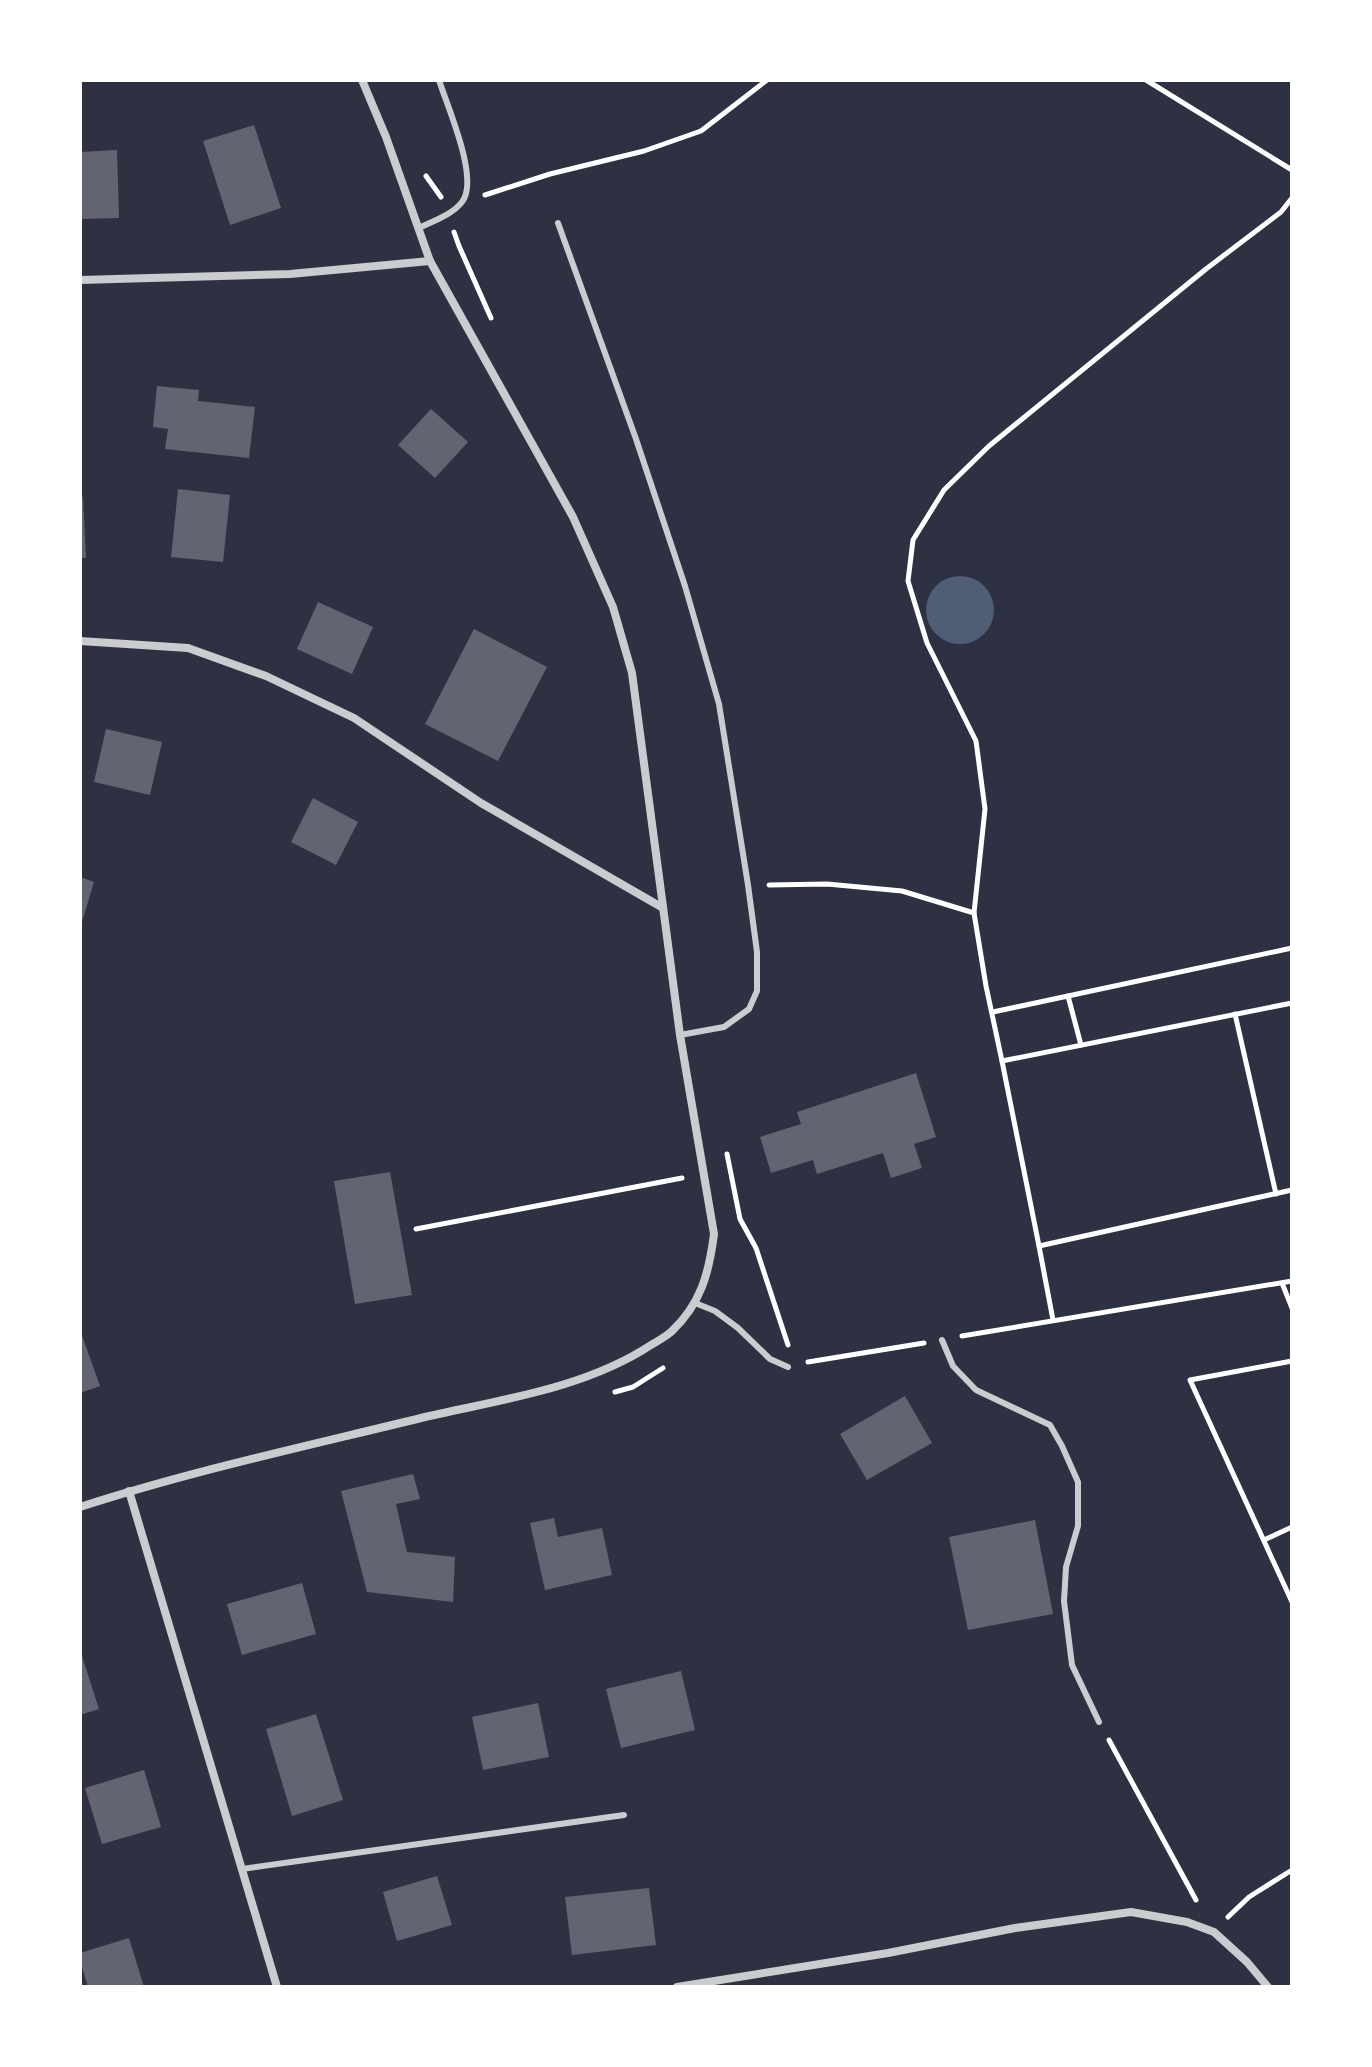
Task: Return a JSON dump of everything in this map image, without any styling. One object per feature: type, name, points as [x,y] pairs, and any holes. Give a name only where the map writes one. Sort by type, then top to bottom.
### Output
[{"type":"street","points":[[80,1507],[129,1491],[562,1385],[630,1359],[670,1333],[695,1303],[710,1267],[714,1234],[680,1035],[632,673],[613,607],[573,517],[430,261],[386,137],[362,80]]},
{"type":"street","points":[[80,280],[290,274],[430,261]]},
{"type":"street","points":[[80,641],[188,648],[266,676],[354,718],[481,803],[663,908]]},
{"type":"street","points":[[129,1491],[277,1987]]},
{"type":"street","points":[[677,1987],[888,1953],[1015,1928],[1131,1912],[1187,1922],[1214,1932],[1247,1962],[1268,1987]]},
{"type":"lane","points":[[419,228],[449,213],[461,203],[467,192],[465,158],[439,80]]},
{"type":"lane","points":[[558,223],[636,439],[698,630],[719,704],[748,885],[757,952],[757,991],[749,1009],[724,1027],[680,1035]]},
{"type":"lane","points":[[695,1303],[715,1311],[770,1359],[788,1367]]},
{"type":"lane","points":[[942,1340],[953,1366],[976,1390],[1050,1425],[1078,1482],[1078,1526],[1066,1567],[1064,1601],[1072,1665],[1099,1722]]},
{"type":"lane","points":[[242,1869],[624,1815]]},
{"type":"path","points":[[461,203],[550,174],[644,151],[701,131],[767,80]]},
{"type":"path","points":[[1146,80],[1292,170]]},
{"type":"path","points":[[1053,1320],[974,913],[985,809],[976,741],[927,643],[915,606],[908,581],[913,540],[944,490],[989,446],[1206,269],[1281,212],[1292,198]]},
{"type":"path","points":[[748,885],[827,884],[902,891],[974,913]]},
{"type":"path","points":[[993,1012],[1292,948]]},
{"type":"path","points":[[1068,996],[1081,1045]]},
{"type":"path","points":[[1002,1061],[1292,1003]]},
{"type":"path","points":[[1235,1014],[1276,1194]]},
{"type":"path","points":[[416,1229],[704,1174]]},
{"type":"path","points":[[1039,1246],[1292,1190]]},
{"type":"path","points":[[740,1219],[756,1248],[791,1352]]},
{"type":"path","points":[[806,1362],[1292,1281]]},
{"type":"path","points":[[1282,1283],[1292,1308]]},
{"type":"path","points":[[1292,1361],[1190,1380],[1292,1602]]},
{"type":"path","points":[[1264,1540],[1292,1527]]},
{"type":"path","points":[[1099,1722],[1214,1932],[1249,1897],[1292,1870]]},
{"type":"water","points":[[960,576],[984,586],[994,610],[984,634],[960,644],[936,634],[926,610],[936,586]]},
{"type":"building","points":[[254,125],[281,208],[230,225],[203,141]]},
{"type":"building","points":[[117,150],[119,218],[80,219],[80,152]]},
{"type":"building","points":[[157,386],[199,390],[198,401],[255,407],[249,458],[165,449],[168,429],[153,427]]},
{"type":"building","points":[[431,409],[468,442],[435,478],[398,445]]},
{"type":"building","points":[[178,489],[230,495],[223,562],[171,557]]},
{"type":"building","points":[[80,497],[83,497],[86,558],[80,558]]},
{"type":"building","points":[[318,602],[373,627],[352,674],[297,649]]},
{"type":"building","points":[[474,629],[547,667],[498,761],[425,724]]},
{"type":"building","points":[[106,729],[162,742],[150,795],[94,782]]},
{"type":"building","points":[[313,798],[358,822],[336,865],[291,842]]},
{"type":"building","points":[[80,877],[94,882],[81,925],[80,925]]},
{"type":"building","points":[[916,1073],[936,1137],[914,1144],[922,1168],[891,1178],[883,1153],[817,1174],[813,1160],[771,1173],[760,1137],[801,1124],[797,1112]]},
{"type":"building","points":[[390,1172],[412,1295],[355,1304],[334,1181]]},
{"type":"building","points":[[80,1330],[100,1386],[80,1393]]},
{"type":"building","points":[[905,1396],[932,1443],[867,1480],[840,1434]]},
{"type":"building","points":[[413,1474],[420,1499],[396,1504],[407,1552],[455,1557],[453,1602],[367,1592],[341,1491]]},
{"type":"building","points":[[554,1518],[558,1537],[602,1528],[612,1575],[545,1590],[530,1523]]},
{"type":"building","points":[[1035,1520],[1053,1614],[968,1630],[949,1537]]},
{"type":"building","points":[[302,1583],[316,1634],[242,1655],[227,1604]]},
{"type":"building","points":[[80,1654],[99,1709],[80,1715]]},
{"type":"building","points":[[681,1671],[695,1730],[621,1748],[606,1689]]},
{"type":"building","points":[[538,1703],[549,1757],[483,1770],[472,1717]]},
{"type":"building","points":[[316,1714],[343,1800],[292,1816],[266,1729]]},
{"type":"building","points":[[144,1770],[161,1827],[102,1844],[85,1788]]},
{"type":"building","points":[[437,1876],[452,1925],[397,1941],[383,1892]]},
{"type":"building","points":[[649,1888],[656,1945],[572,1955],[565,1897]]},
{"type":"building","points":[[129,1938],[144,1987],[88,1987],[80,1953]]}]
